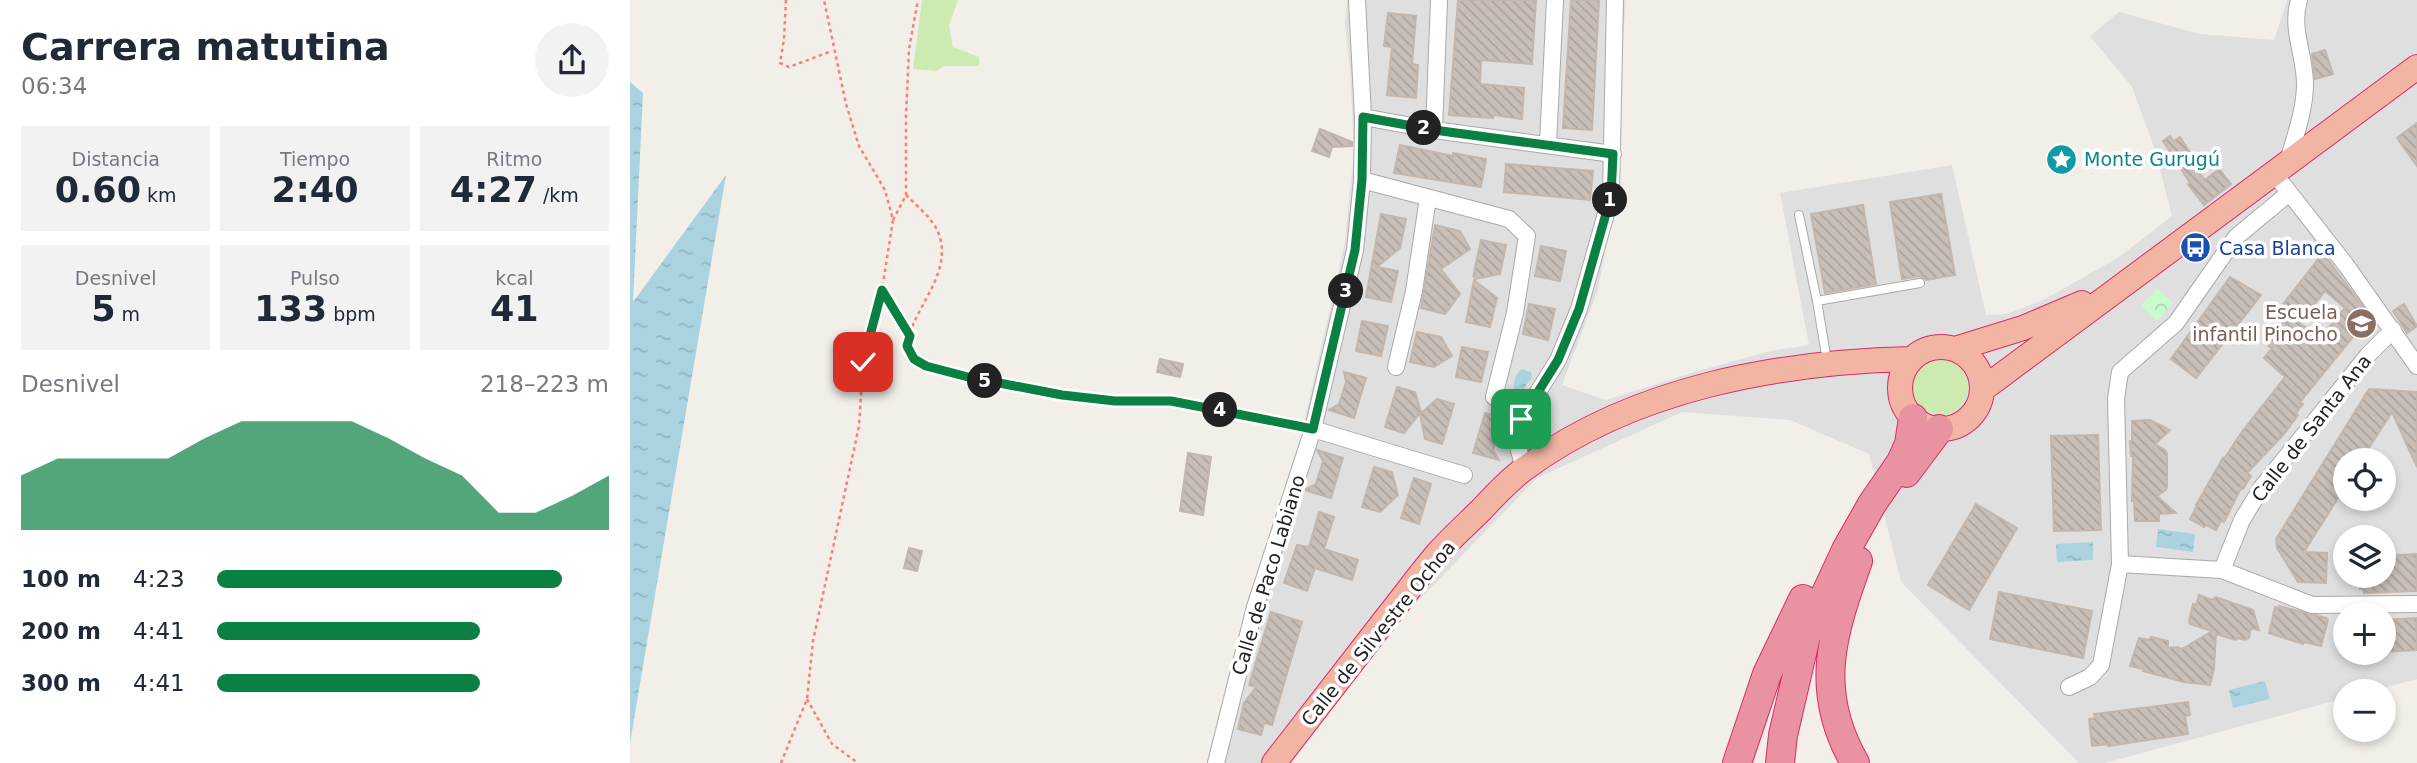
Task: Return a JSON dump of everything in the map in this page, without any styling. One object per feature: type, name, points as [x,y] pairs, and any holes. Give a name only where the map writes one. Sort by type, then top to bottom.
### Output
[{"type":"highway","points":[[1983,388],[2417,67]]},
{"type":"highway","points":[[1955,349],[2023,328],[2118,287]]},
{"type":"highway","points":[[1780,763],[1786,722],[1806,636],[1872,504],[1901,462],[1909,444],[1907,406],[1904,369],[1911,359],[1921,352],[1944,346],[1967,355],[1981,376],[1983,388],[1974,413],[1953,428],[1940,429],[1921,424],[1907,406],[1875,375],[1827,364]]},
{"type":"highway","name":"Calle de Silvestre Ochoa","points":[[1274,763],[1437,554],[1524,469],[1577,435],[1612,418],[1688,391],[1745,378],[1827,364],[1911,359]]},
{"type":"highway","points":[[1840,565],[1940,429]]},
{"type":"highway","points":[[1855,763],[1843,740],[1834,707],[1830,675],[1832,647],[1837,620],[1859,559],[1899,482]]},
{"type":"highway","points":[[1737,763],[1767,674],[1818,569],[1845,532],[1872,504]]},
{"type":"street","name":"Calle de Paco Labiano","points":[[1216,763],[1255,607],[1313,429],[1355,250],[1362,180],[1363,117],[1357,0]]},
{"type":"street","points":[[1434,130],[1439,0]]},
{"type":"street","points":[[1548,144],[1555,0]]},
{"type":"street","points":[[1524,469],[1516,439],[1521,419],[1558,360],[1579,309],[1611,196],[1615,0]]},
{"type":"street","points":[[2299,0],[2296,32],[2305,84],[2303,105],[2281,167],[2288,194],[2346,265],[2417,366]]},
{"type":"street","points":[[1363,117],[1434,130],[1613,154]]},
{"type":"street","points":[[1362,180],[1509,219],[1527,236],[1514,313],[1494,397]]},
{"type":"street","points":[[2069,687],[2090,677],[2101,665],[2120,564],[2116,399],[2120,372],[2176,324],[2236,237],[2288,194]]},
{"type":"street","points":[[1396,368],[1414,291],[1428,198]]},
{"type":"street","name":"Calle de Santa Ana","points":[[2222,570],[2242,520],[2262,488],[2368,355],[2393,330]]},
{"type":"street","points":[[1313,429],[1464,475]]},
{"type":"street","points":[[2120,564],[2222,570],[2312,605],[2417,604]]},
{"type":"lane","points":[[1799,215],[1827,364]]},
{"type":"lane","points":[[1817,302],[1920,283]]},
{"type":"path","points":[[786,0],[780,63],[789,67],[833,51]]},
{"type":"path","points":[[824,0],[833,51],[859,146],[885,190],[893,220]]},
{"type":"path","points":[[781,763],[807,699],[813,640],[859,426],[863,362],[882,290],[893,220],[906,195],[909,49],[918,0]]},
{"type":"path","points":[[906,195],[938,231],[942,258],[930,295],[914,324],[907,346],[914,359],[926,366],[968,377],[1075,396],[1115,401],[1171,401],[1313,429]]},
{"type":"path","points":[[882,290],[910,336]]},
{"type":"path","points":[[807,699],[832,744],[858,763]]},
{"type":"shaded area","points":[[1347,0],[1626,0],[1621,61],[1619,178],[1598,290],[1562,385],[1606,400],[1770,351],[1809,345],[1780,193],[1952,165],[1986,315],[2007,314],[2045,299],[2119,257],[2172,216],[2155,150],[2132,87],[2090,36],[2119,12],[2200,34],[2274,40],[2287,0],[2417,0],[2417,679],[2396,684],[2396,679],[2333,679],[2333,701],[2105,763],[2079,763],[1901,582],[1869,454],[1790,420],[1682,412],[1537,478],[1395,625],[1292,763],[1207,763],[1299,445],[1345,242],[1354,150],[1345,27]]},
{"type":"green space","points":[[922,0],[958,0],[949,25],[953,47],[979,57],[979,66],[944,66],[936,71],[913,69]]},
{"type":"green space","points":[[2157,288],[2173,303],[2157,321],[2141,306]]},
{"type":"green space","points":[[1940,359],[1951,361],[1960,367],[1966,376],[1966,398],[1960,407],[1951,413],[1940,415],[1929,413],[1920,407],[1914,398],[1912,387],[1914,376],[1920,367],[1929,361]]},
{"type":"water","points":[[630,82],[643,93],[633,302],[726,175],[630,743]]},
{"type":"water","points":[[1522,369],[1531,372],[1532,378],[1522,395],[1514,395],[1515,380]]},
{"type":"water","points":[[2158,529],[2195,534],[2193,552],[2156,547]]},
{"type":"water","points":[[2093,542],[2093,560],[2057,562],[2056,544]]},
{"type":"water","points":[[2265,681],[2270,699],[2233,708],[2229,690]]},
{"type":"building","points":[[1458,0],[1536,0],[1532,64],[1481,60],[1480,84],[1524,88],[1522,119],[1494,115],[1493,118],[1449,115]]},
{"type":"building","points":[[1571,0],[1599,0],[1592,130],[1563,128]]},
{"type":"building","points":[[1388,13],[1416,16],[1412,64],[1418,65],[1416,98],[1387,95],[1392,47],[1384,46]]},
{"type":"building","points":[[2325,50],[2333,74],[2315,79],[2312,54]]},
{"type":"building","points":[[2417,123],[2417,166],[2397,138]]},
{"type":"building","points":[[1320,129],[1352,142],[1352,146],[1332,147],[1329,157],[1312,151]]},
{"type":"building","points":[[2170,136],[2174,141],[2180,137],[2193,157],[2189,160],[2205,180],[2219,169],[2231,184],[2204,205],[2188,184],[2190,183],[2163,141]]},
{"type":"building","points":[[1400,145],[1453,156],[1453,153],[1486,159],[1481,187],[1394,173]]},
{"type":"building","points":[[1506,164],[1593,171],[1590,200],[1504,192]]},
{"type":"building","points":[[1941,194],[1955,275],[1926,280],[1920,276],[1902,279],[1890,202]]},
{"type":"building","points":[[1863,205],[1876,284],[1825,293],[1811,214]]},
{"type":"building","points":[[1381,214],[1406,219],[1400,248],[1377,267],[1398,271],[1391,302],[1366,297]]},
{"type":"building","points":[[1435,225],[1460,231],[1470,249],[1441,269],[1460,294],[1445,314],[1421,308]]},
{"type":"building","points":[[1481,240],[1506,245],[1500,274],[1475,279],[1476,273],[1473,277]]},
{"type":"building","points":[[1541,246],[1566,251],[1560,281],[1535,276]]},
{"type":"building","points":[[2323,253],[2364,308],[2358,315],[2366,321],[2300,402],[2303,404],[2296,413],[2298,415],[2284,434],[2247,473],[2251,476],[2243,489],[2241,488],[2224,522],[2221,521],[2216,530],[2206,525],[2204,527],[2190,519],[2196,505],[2223,458],[2285,377],[2264,358],[2272,348],[2268,346],[2274,338],[2271,335],[2279,325],[2275,321],[2283,310],[2280,308]],"holes":[[[2325,291],[2345,308],[2321,337],[2299,323]]]},
{"type":"building","points":[[2230,277],[2261,295],[2196,378],[2171,359]]},
{"type":"building","points":[[1474,280],[1497,298],[1490,327],[1466,322]]},
{"type":"building","points":[[1529,304],[1555,309],[1548,340],[1523,334]]},
{"type":"building","points":[[2404,304],[2417,326],[2407,333],[2393,311]]},
{"type":"building","points":[[1362,321],[1388,326],[1381,356],[1356,351]]},
{"type":"building","points":[[1417,332],[1441,337],[1452,356],[1434,367],[1410,362]]},
{"type":"building","points":[[1462,347],[1488,352],[1481,382],[1456,377]]},
{"type":"building","points":[[1160,359],[1183,364],[1180,377],[1157,372]]},
{"type":"building","points":[[1344,372],[1366,378],[1354,418],[1329,410],[1339,404],[1346,382]]},
{"type":"building","points":[[1397,387],[1415,392],[1421,412],[1404,433],[1385,427]]},
{"type":"building","points":[[2369,389],[2417,392],[2417,467],[2392,412],[2369,448],[2333,448],[2333,506],[2304,552],[2327,553],[2326,583],[2298,582],[2277,548],[2276,539]]},
{"type":"building","points":[[1437,399],[1454,404],[1442,444],[1425,439],[1420,414]]},
{"type":"building","points":[[1485,413],[1506,419],[1499,428],[1493,450],[1499,460],[1473,453]]},
{"type":"building","points":[[2150,420],[2170,430],[2155,444],[2167,454],[2167,486],[2166,490],[2157,496],[2176,513],[2159,514],[2159,521],[2135,521],[2130,441],[2132,421]]},
{"type":"building","points":[[2098,435],[2101,530],[2054,531],[2051,436]]},
{"type":"building","points":[[1317,450],[1343,458],[1331,498],[1304,490],[1316,484],[1323,461]]},
{"type":"building","points":[[1188,453],[1211,457],[1203,515],[1180,511]]},
{"type":"building","points":[[1374,467],[1392,472],[1398,495],[1380,512],[1362,507]]},
{"type":"building","points":[[1414,478],[1431,484],[1419,524],[1401,518]]},
{"type":"building","points":[[1976,504],[2017,528],[1969,610],[1928,585]]},
{"type":"building","points":[[1319,512],[1334,517],[1324,549],[1358,560],[1352,580],[1315,568],[1307,591],[1284,583],[1297,545],[1309,547]]},
{"type":"building","points":[[909,548],[922,551],[917,571],[904,568]]},
{"type":"building","points":[[2416,554],[2417,591],[2364,593],[2360,588],[2396,588],[2396,555]]},
{"type":"building","points":[[1999,592],[2092,611],[2083,658],[1990,639]]},
{"type":"building","points":[[2199,595],[2212,600],[2216,597],[2253,610],[2259,630],[2251,628],[2249,638],[2245,640],[2216,634],[2214,669],[2210,685],[2184,682],[2130,666],[2139,638],[2149,640],[2151,637],[2168,641],[2168,648],[2182,649],[2212,631],[2190,624],[2193,604],[2196,605]]},
{"type":"building","points":[[2275,607],[2326,618],[2328,620],[2321,646],[2303,644],[2269,633]]},
{"type":"building","points":[[1271,612],[1302,622],[1272,725],[1264,723],[1261,735],[1238,729],[1244,703],[1256,687],[1249,685]]},
{"type":"building","points":[[2417,618],[2417,650],[2396,651],[2396,619]]},
{"type":"building","points":[[2188,702],[2190,715],[2185,716],[2188,734],[2092,746],[2089,719],[2095,718],[2094,714]]},
{"type":"place","name":"Monte Gurugú","points":[[2061,159]]},
{"type":"place","name":"Casa Blanca","points":[[2196,248]]},
{"type":"place","name":"Escuela infantil Pinocho","points":[[2361,323]]},
{"type":"route","points":[[863,362],[882,290],[910,336],[907,346],[909,353],[926,366],[1008,386],[1062,395],[1115,401],[1171,401],[1313,429],[1355,250],[1362,180],[1363,117],[1434,130],[1613,154],[1611,196],[1579,309],[1558,360],[1521,419]]}]
